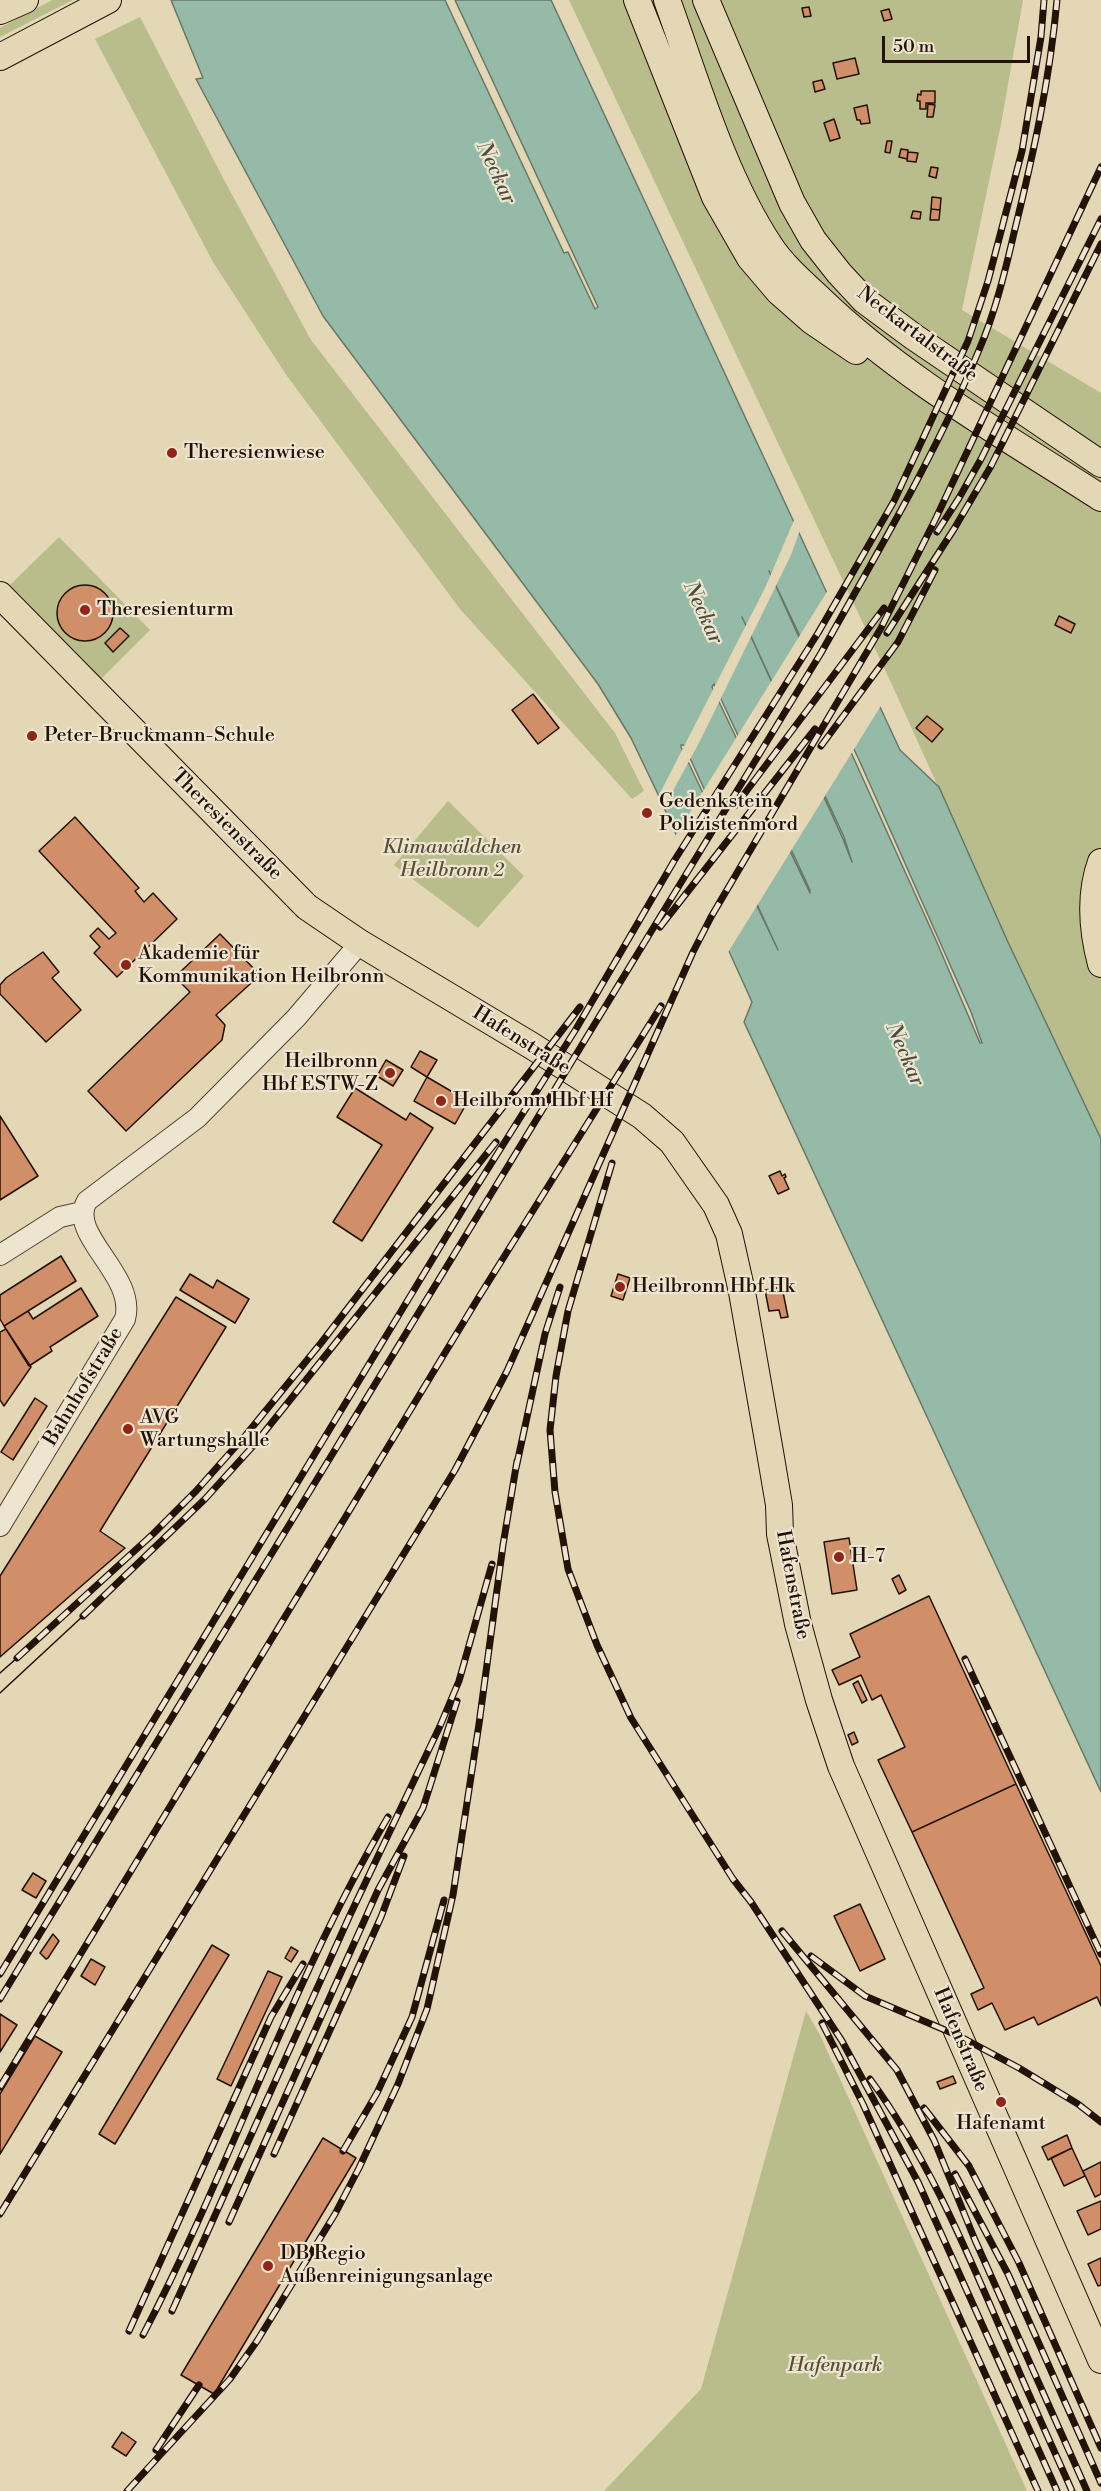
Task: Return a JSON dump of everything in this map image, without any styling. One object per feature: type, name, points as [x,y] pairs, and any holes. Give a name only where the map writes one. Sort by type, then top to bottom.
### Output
[{"type":"main road","points":[[0,11],[25,0]]},
{"type":"main road","points":[[0,57],[108,0]]},
{"type":"main road","name":"Neckartalstraße","points":[[637,0],[715,197],[750,258],[779,292],[812,321],[869,360],[928,388]]},
{"type":"main road","name":"Neckartalstraße","points":[[667,0],[738,187],[771,248],[797,278],[842,320],[928,388],[1101,498]]},
{"type":"main road","name":"Neckartalstraße","points":[[706,0],[792,203],[813,240],[839,273],[864,300],[914,337],[1101,464]]},
{"type":"main road","points":[[1052,431],[1101,452]]},
{"type":"main road","name":"Theresienstraße","points":[[0,595],[307,907],[360,943]]},
{"type":"main road","points":[[1101,862],[1096,877],[1092,912],[1101,964]]},
{"type":"main road","name":"Hafenstraße","points":[[360,943],[642,1116],[672,1142],[716,1205],[729,1234],[742,1292],[776,1484],[780,1534],[798,1624],[837,1755],[1101,2360]]},
{"type":"street","points":[[0,1255],[60,1217],[82,1212],[87,1201],[197,1118],[296,1018],[360,943]]},
{"type":"street","name":"Bahnhofstraße","points":[[0,1526],[120,1328],[127,1310],[122,1285],[87,1230],[82,1212]]},
{"type":"green space","points":[[52,0],[73,0],[0,37],[0,28]]},
{"type":"green space","points":[[569,0],[1023,0],[1001,124],[962,310],[1101,393],[1101,1139],[1007,940],[894,689]]},
{"type":"green space","points":[[140,17],[223,178],[311,340],[615,733],[644,791],[632,799],[460,609],[287,376],[213,262],[95,39]]},
{"type":"green space","points":[[59,537],[150,630],[101,679],[10,585]]},
{"type":"green space","name":"Klimawäldchen Heilbronn 2","points":[[448,801],[524,876],[478,928],[394,865]]},
{"type":"green space","name":"Hafenpark","points":[[806,2011],[820,2035],[1027,2491],[604,2491],[701,2389]]},
{"type":"water","name":"Neckar","points":[[171,0],[445,0],[564,253],[568,252],[595,309],[598,307],[455,0],[551,0],[900,750],[939,787],[1007,940],[1101,1139],[1101,1792],[744,1022],[752,1002],[631,738],[598,684],[323,316],[196,79],[203,78]],"holes":[[[769,571],[860,762],[971,1012],[982,1043],[980,1043]],[[742,617],[844,837],[852,862]],[[714,684],[810,893],[712,687]],[[684,745],[778,950],[681,747]]]},
{"type":"pier","points":[[795,518],[800,530],[791,555],[700,741],[662,811],[657,799],[765,588]]},
{"type":"pier","points":[[828,590],[882,704],[727,954],[674,838]]},
{"type":"building","points":[[809,7],[811,16],[804,17],[802,8]]},
{"type":"building","points":[[889,9],[892,19],[884,21],[881,11]]},
{"type":"building","points":[[855,58],[859,74],[837,79],[833,63]]},
{"type":"building","points":[[822,80],[825,89],[815,92],[813,82]]},
{"type":"building","points":[[921,91],[935,91],[935,103],[926,103],[926,109],[920,109],[920,101],[917,101]]},
{"type":"building","points":[[928,104],[935,105],[933,117],[927,117]]},
{"type":"building","points":[[867,105],[870,123],[861,124],[860,120],[857,120],[854,108]]},
{"type":"building","points":[[834,119],[840,138],[830,141],[824,123]]},
{"type":"building","points":[[887,141],[892,141],[890,153],[885,152]]},
{"type":"building","points":[[901,149],[908,150],[907,159],[899,157]]},
{"type":"building","points":[[908,152],[918,153],[916,162],[907,161]]},
{"type":"building","points":[[931,167],[938,168],[936,178],[929,176]]},
{"type":"building","points":[[932,197],[941,198],[940,210],[931,209]]},
{"type":"building","points":[[931,209],[940,210],[939,220],[930,220]]},
{"type":"building","points":[[913,211],[921,212],[920,219],[911,218]]},
{"type":"building","name":"Theresienturm","points":[[85,585],[96,587],[105,593],[111,602],[113,613],[111,624],[105,633],[96,639],[85,641],[74,639],[65,633],[59,624],[57,613],[59,602],[65,593],[74,587]]},
{"type":"building","points":[[1059,616],[1075,624],[1071,633],[1055,625]]},
{"type":"building","points":[[120,628],[129,636],[113,652],[105,643]]},
{"type":"building","points":[[533,694],[559,728],[538,744],[512,710]]},
{"type":"building","points":[[927,716],[943,729],[932,742],[916,728]]},
{"type":"building","points":[[75,817],[139,888],[135,891],[144,902],[153,893],[177,919],[117,977],[94,953],[100,947],[90,936],[98,928],[109,939],[116,933],[39,851]]},
{"type":"building","name":"Akademie für Kommunikation Heilbronn","points":[[220,934],[260,975],[216,1015],[225,1025],[222,1040],[126,1131],[88,1091],[190,992],[175,977]]},
{"type":"building","points":[[43,952],[59,972],[52,978],[81,1010],[46,1042],[0,994],[0,985],[6,978]]},
{"type":"building","points":[[420,1051],[437,1060],[427,1077],[411,1067]]},
{"type":"building","name":"Heilbronn Hbf ESTW-Z","points":[[386,1060],[403,1070],[393,1086],[377,1076]]},
{"type":"building","name":"Heilbronn Hbf Hf","points":[[427,1077],[468,1101],[455,1124],[414,1101]]},
{"type":"building","points":[[355,1088],[406,1120],[410,1113],[433,1128],[362,1241],[333,1222],[382,1145],[337,1117]]},
{"type":"building","points":[[0,1116],[38,1176],[0,1200]]},
{"type":"building","points":[[780,1171],[782,1176],[785,1174],[784,1178],[789,1189],[778,1194],[769,1176]]},
{"type":"building","points":[[61,1256],[76,1281],[4,1326],[0,1319],[0,1295]]},
{"type":"building","points":[[190,1274],[213,1288],[217,1280],[249,1299],[235,1323],[180,1290]]},
{"type":"building","name":"Heilbronn Hbf Hk","points":[[618,1274],[630,1278],[623,1300],[611,1296]]},
{"type":"building","points":[[782,1287],[788,1317],[781,1318],[779,1310],[769,1311],[765,1290]]},
{"type":"building","points":[[81,1288],[98,1316],[50,1347],[52,1351],[29,1366],[4,1326],[28,1311],[33,1319]]},
{"type":"building","name":"AVG Wartungshalle","points":[[176,1297],[226,1327],[100,1531],[125,1548],[0,1657],[0,1576]]},
{"type":"building","points":[[6,1329],[31,1367],[4,1406],[0,1400],[0,1332]]},
{"type":"building","points":[[35,1398],[47,1406],[13,1460],[1,1452]]},
{"type":"building","name":"H-7","points":[[849,1538],[857,1590],[832,1594],[824,1542]]},
{"type":"building","points":[[899,1575],[906,1590],[899,1594],[892,1579]]},
{"type":"building","points":[[929,1596],[1016,1784],[912,1832],[878,1760],[905,1747],[881,1695],[872,1700],[861,1675],[839,1685],[832,1670],[860,1657],[850,1634]]},
{"type":"building","points":[[858,1681],[867,1700],[862,1703],[853,1684]]},
{"type":"building","points":[[854,1732],[858,1742],[852,1745],[848,1735]]},
{"type":"building","points":[[1016,1784],[1101,1966],[1101,2006],[1097,1997],[1038,2025],[1034,2017],[1005,2030],[992,2003],[978,2010],[971,1994],[984,1988],[912,1832]]},
{"type":"building","points":[[33,1873],[46,1881],[36,1898],[22,1890]]},
{"type":"building","points":[[860,1904],[885,1959],[860,1971],[834,1916]]},
{"type":"building","points":[[53,1934],[59,1941],[46,1959],[40,1953]]},
{"type":"building","points":[[212,1945],[229,1955],[115,2144],[99,2134]]},
{"type":"building","points":[[291,1947],[298,1951],[291,1962],[285,1958]]},
{"type":"building","points":[[91,1959],[105,1967],[95,1985],[81,1976]]},
{"type":"building","points":[[268,1971],[282,1977],[231,2086],[217,2079]]},
{"type":"building","points":[[0,2014],[17,2025],[0,2052]]},
{"type":"building","points":[[35,2036],[62,2052],[0,2154],[0,2094]]},
{"type":"building","points":[[953,2076],[956,2083],[940,2089],[937,2082]]},
{"type":"building","points":[[1067,2135],[1072,2148],[1048,2160],[1042,2147]]},
{"type":"building","name":"DB Regio Außenreinigungsanlage","points":[[323,2138],[356,2158],[214,2394],[181,2375]]},
{"type":"building","points":[[1072,2148],[1085,2176],[1064,2186],[1051,2158]]},
{"type":"building","points":[[1101,2162],[1101,2194],[1095,2197],[1083,2171]]},
{"type":"building","points":[[1101,2201],[1101,2229],[1088,2235],[1077,2211]]},
{"type":"building","points":[[1101,2258],[1101,2285],[1098,2286],[1088,2264]]},
{"type":"building","points":[[122,2432],[136,2442],[126,2456],[112,2447]]},
{"type":"tram line","points":[[0,1693],[83,1616]]},
{"type":"tram line","points":[[0,1673],[17,1658]]},
{"type":"railway","points":[[0,1974],[472,1194],[576,1029],[674,861],[818,633],[894,501],[968,341],[988,281],[1022,151],[1041,37],[1044,0]]},
{"type":"railway","points":[[0,1999],[821,653],[924,466],[979,350],[999,292],[1040,117],[1057,0]]},
{"type":"railway","points":[[0,2214],[455,1470],[507,1371],[693,952],[711,917],[881,628],[936,518],[1101,167]]},
{"type":"railway","points":[[937,532],[981,459],[1101,219]]},
{"type":"railway","points":[[887,633],[954,529],[991,466],[1101,244]]},
{"type":"railway","points":[[821,746],[898,642],[935,570]]},
{"type":"railway","points":[[736,805],[884,608]]},
{"type":"railway","points":[[660,927],[815,729]]},
{"type":"railway","points":[[0,2087],[477,1300],[661,1006]]},
{"type":"railway","points":[[17,1658],[153,1534],[196,1491],[245,1436],[321,1343],[580,1007]]},
{"type":"railway","points":[[83,1616],[205,1499],[254,1445],[496,1142]]},
{"type":"railway","points":[[612,1163],[568,1311],[556,1376],[550,1430],[555,1492],[568,1569],[597,1645],[631,1718],[733,1879],[751,1902],[842,2041],[918,2182],[1057,2491]]},
{"type":"railway","points":[[516,1468],[545,1334],[560,1287]]},
{"type":"railway","points":[[127,2491],[230,2379],[257,2341],[335,2214],[359,2168],[398,2084],[427,2009],[453,1895],[517,1461]]},
{"type":"railway","points":[[172,2311],[350,1915],[440,1726],[459,1681],[492,1564]]},
{"type":"railway","points":[[965,1659],[1101,1954]]},
{"type":"railway","points":[[229,2222],[378,1890],[423,1808],[457,1701]]},
{"type":"railway","points":[[143,2335],[205,2206],[321,1944],[388,1817]]},
{"type":"railway","points":[[274,2154],[381,1917],[404,1856]]},
{"type":"railway","points":[[343,2151],[377,2093],[412,2017],[444,1900]]},
{"type":"railway","points":[[782,1931],[897,2070],[934,2140],[975,2240],[1087,2491]]},
{"type":"railway","points":[[811,1956],[865,1996],[959,2036],[1019,2068],[1078,2104],[1101,2122]]},
{"type":"railway","points":[[129,2331],[271,2017],[303,1964]]},
{"type":"railway","points":[[822,2023],[863,2104],[1038,2491]]},
{"type":"railway","points":[[870,2079],[893,2112],[933,2181],[1072,2491]]},
{"type":"railway","points":[[924,2108],[969,2166],[1019,2263],[1101,2448]]},
{"type":"railway","points":[[955,2174],[1008,2274],[1101,2483]]},
{"type":"railway","points":[[156,2450],[199,2385]]},
{"type":"place","name":"Theresienwiese","points":[[172,453]]},
{"type":"place","name":"Theresienturm","points":[[85,610]]},
{"type":"place","name":"Peter-Bruckmann-Schule","points":[[32,736]]},
{"type":"place","name":"Gedenkstein Polizistenmord","points":[[647,813]]},
{"type":"place","name":"Akademie für Kommunikation Heilbronn","points":[[126,965]]},
{"type":"place","name":"Heilbronn Hbf ESTW-Z","points":[[390,1073]]},
{"type":"place","name":"Heilbronn Hbf Hf","points":[[441,1101]]},
{"type":"place","name":"Heilbronn Hbf Hk","points":[[620,1287]]},
{"type":"place","name":"AVG Wartungshalle","points":[[128,1429]]},
{"type":"place","name":"H-7","points":[[839,1557]]},
{"type":"place","name":"Hafenamt","points":[[1001,2102]]},
{"type":"place","name":"DB Regio Außenreinigungsanlage","points":[[268,2266]]}]
